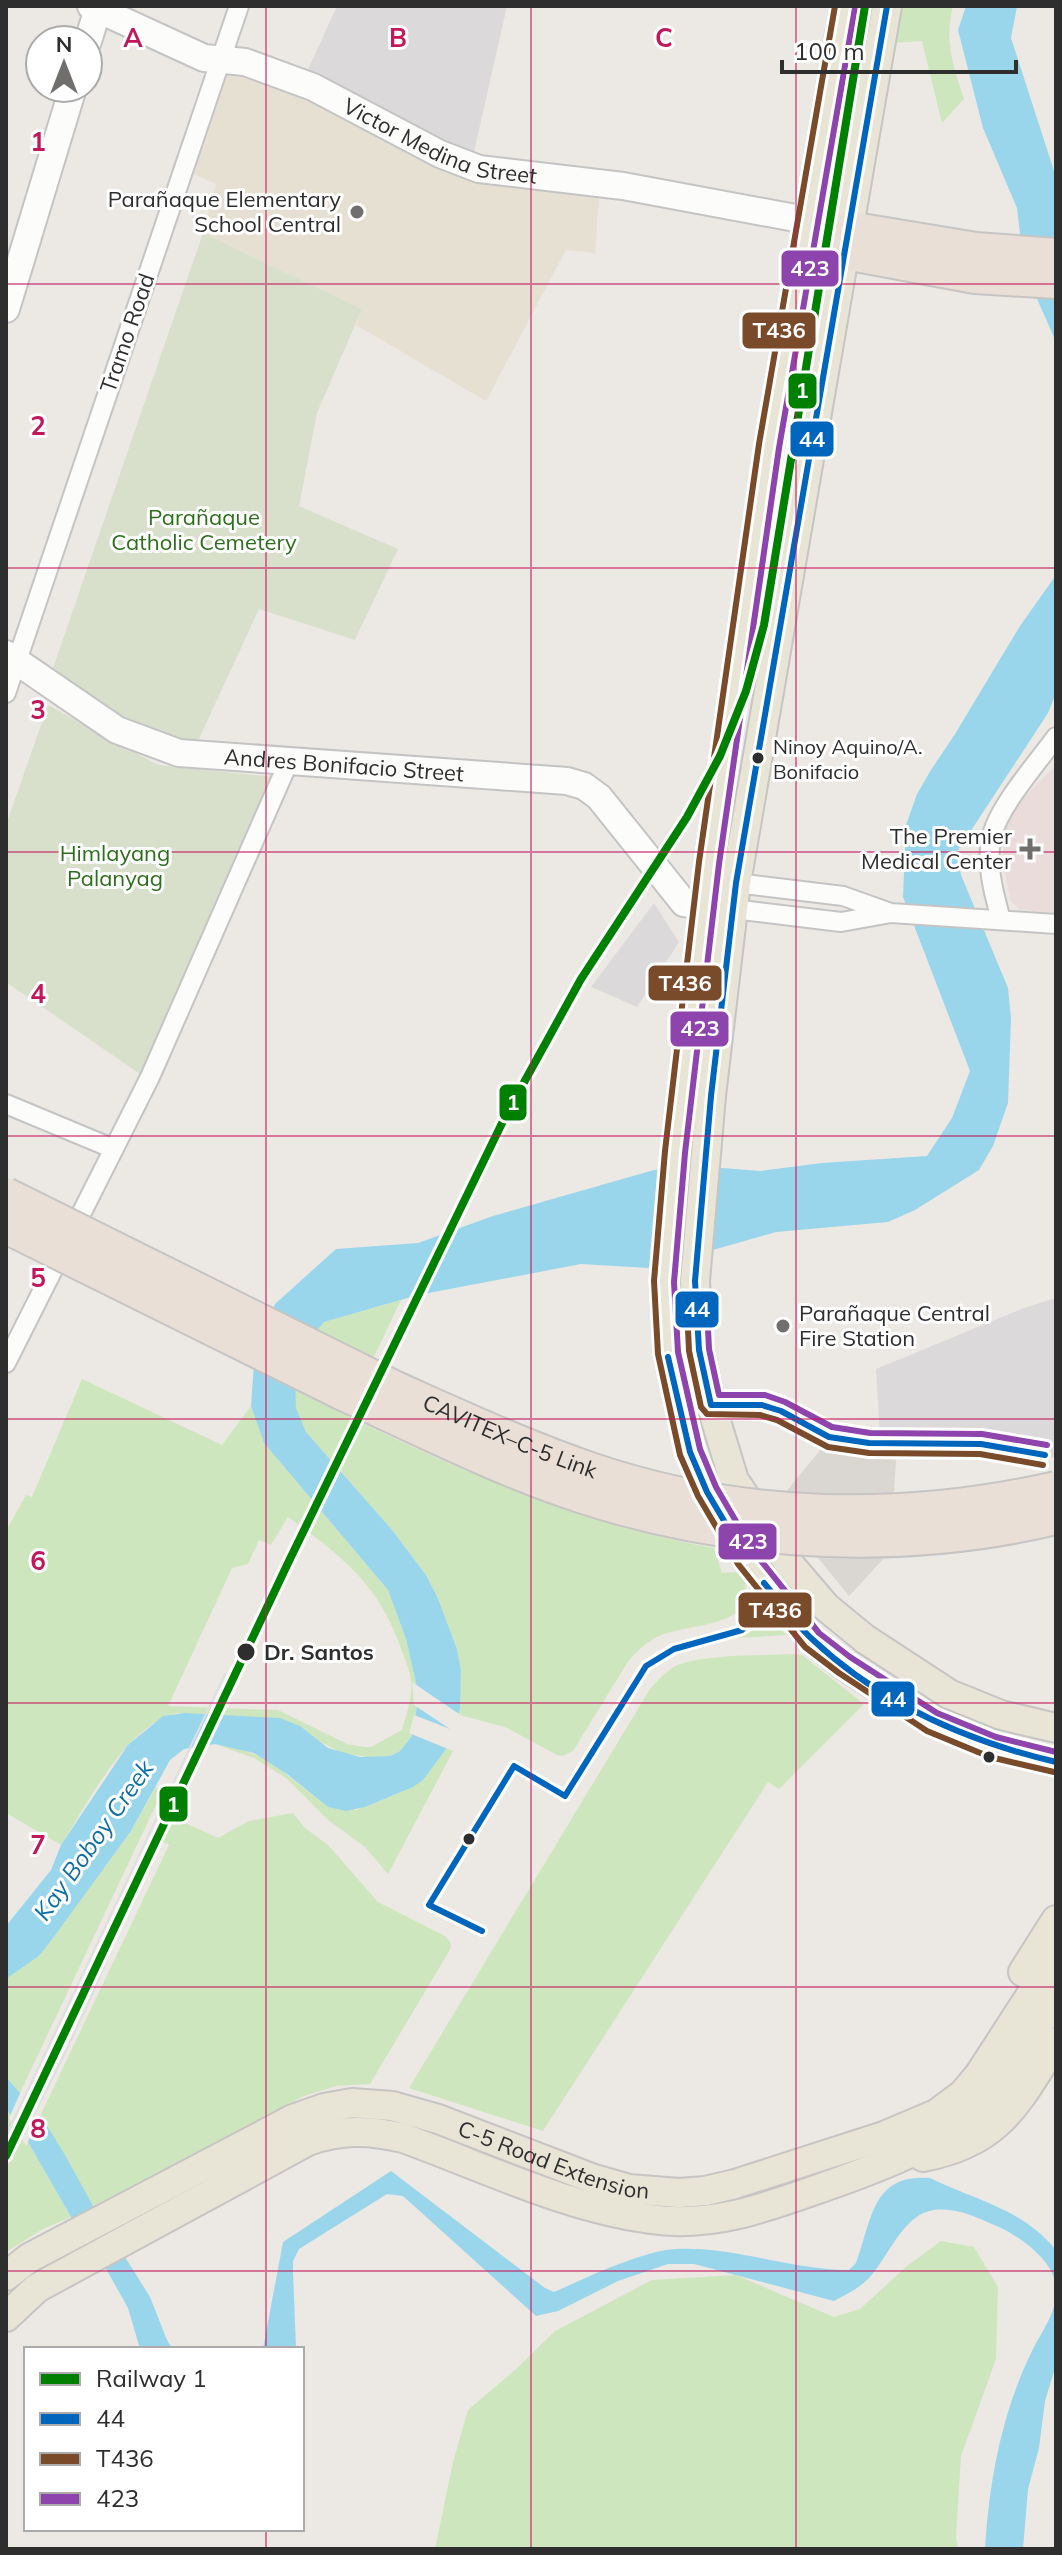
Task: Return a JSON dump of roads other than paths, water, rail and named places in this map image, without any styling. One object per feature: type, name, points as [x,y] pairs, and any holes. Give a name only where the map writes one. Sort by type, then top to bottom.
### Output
[{"type":"highway","points":[[847,241],[975,277],[1056,255]]},
{"type":"highway","points":[[1010,267],[1056,282]]},
{"type":"highway","name":"CAVITEX–C-5 Link","points":[[6,1194],[396,1388],[531,1447],[629,1481],[728,1503],[848,1512],[950,1507],[1056,1488]]},
{"type":"highway","name":"CAVITEX–C-5 Link","points":[[6,1227],[433,1436],[539,1481],[634,1512],[744,1533],[839,1540],[922,1538],[1056,1518]]},
{"type":"main road","points":[[845,6],[767,463],[706,892],[675,1152],[664,1282],[668,1353],[690,1452],[707,1492],[764,1583],[812,1640],[886,1694],[932,1722],[993,1747],[1055,1763]]},
{"type":"main road","points":[[887,6],[734,896],[706,1143],[695,1281],[699,1350],[720,1439],[734,1480],[790,1565],[826,1607],[865,1639],[949,1694],[1001,1715],[1056,1728]]},
{"type":"main road","points":[[690,1452],[720,1439]]},
{"type":"main road","points":[[764,1583],[790,1565]]},
{"type":"main road","points":[[884,2136],[925,2106],[959,2070],[1056,1920]]},
{"type":"main road","name":"C-5 Road Extension","points":[[6,2317],[37,2288],[308,2141],[330,2133],[379,2132],[403,2138],[586,2206],[622,2215],[679,2222],[744,2214],[895,2162],[925,2146],[969,2103],[986,2065],[1056,1956]]},
{"type":"main road","name":"C-5 Road Extension","points":[[6,2276],[29,2258],[293,2119],[324,2108],[352,2103],[411,2110],[594,2179],[629,2189],[705,2191],[735,2184],[884,2136],[997,2089],[1056,1996]]},
{"type":"main road","points":[[895,2162],[957,2148],[994,2129],[1020,2098],[1056,2042]]},
{"type":"street","name":"Tramo Road","points":[[6,693],[11,657],[239,6]]},
{"type":"street","name":"Victor Medina Street","points":[[96,7],[204,58],[245,62],[313,87],[440,154],[479,169],[623,186],[809,221],[847,241]]},
{"type":"street","points":[[6,309],[68,104]]},
{"type":"street","name":"Andres Bonifacio Street","points":[[11,657],[117,730],[179,753],[567,781],[584,786],[599,797],[684,903],[706,892],[734,896]]},
{"type":"street","points":[[993,920],[992,835],[1003,812],[1056,737]]},
{"type":"street","points":[[6,1363],[150,1077],[289,761]]},
{"type":"street","points":[[734,896],[841,922],[897,913],[1056,924]]},
{"type":"street","points":[[734,896],[843,896],[897,913]]},
{"type":"street","points":[[6,1104],[114,1149]]},
{"type":"water","points":[[966,6],[1017,6],[1011,38],[1056,177],[1056,342],[1024,269],[1017,208],[983,128],[958,30]]},
{"type":"water","name":"Kay Boboy Creek","points":[[1056,575],[1056,693],[1048,713],[957,852],[961,875],[1008,988],[1011,1018],[1008,1103],[993,1146],[979,1170],[915,1210],[888,1222],[776,1232],[649,1268],[581,1264],[418,1295],[324,1322],[304,1346],[295,1368],[296,1408],[306,1432],[393,1531],[426,1575],[437,1596],[457,1649],[461,1670],[460,1709],[446,1749],[423,1780],[413,1787],[365,1807],[346,1811],[328,1807],[287,1774],[254,1753],[215,1744],[184,1749],[170,1760],[131,1831],[53,1938],[39,1956],[6,1979],[6,1926],[51,1870],[61,1845],[128,1745],[163,1716],[185,1713],[280,1718],[300,1726],[328,1748],[360,1757],[390,1756],[400,1751],[412,1736],[419,1696],[406,1639],[388,1590],[264,1443],[251,1406],[255,1349],[275,1304],[336,1249],[418,1243],[493,1216],[654,1170],[723,1168],[760,1171],[822,1163],[927,1156],[952,1118],[970,1071],[903,897],[906,825],[917,794],[931,770],[1020,626]]},
{"type":"water","points":[[6,2077],[43,2119],[150,2297],[172,2347],[139,2347],[128,2308],[6,2108]]},
{"type":"water","points":[[391,2171],[554,2292],[630,2260],[676,2249],[719,2251],[849,2270],[856,2263],[871,2216],[885,2191],[911,2178],[930,2178],[998,2207],[1043,2236],[1056,2250],[1056,2289],[1047,2264],[1016,2236],[966,2213],[938,2210],[919,2215],[911,2222],[869,2278],[834,2301],[694,2264],[668,2264],[618,2281],[558,2311],[536,2316],[403,2196],[387,2194],[299,2249],[293,2261],[296,2347],[263,2347],[283,2242]]},
{"type":"water","points":[[1056,2294],[1056,2365],[1045,2401],[1039,2448],[1028,2489],[1023,2549],[985,2549],[994,2472],[1005,2422],[1022,2373],[1054,2308]]},
{"type":"tram line","points":[[6,2136],[225,1674]]},
{"type":"tram line","points":[[6,2168],[90,1998],[132,1892]]},
{"type":"rail line","name":"1","points":[[6,2156],[289,1561],[506,1115],[581,979],[687,817],[720,756],[746,691],[764,625],[865,6]]},
{"type":"place","name":"Parañaque Elementary School Central","points":[[357,212]]},
{"type":"place","name":"Ninoy Aquino/A. Bonifacio","points":[[758,758]]},
{"type":"place","name":"The Premier Medical Center","points":[[1030,849]]},
{"type":"place","name":"Parañaque Central Fire Station","points":[[783,1326]]},
{"type":"place","name":"Dr. Santos","points":[[246,1652]]},
{"type":"park label","name":"Parañaque Catholic Cemetery","points":[[204,530]]},
{"type":"park label","name":"Himlayang Palanyag","points":[[115,866]]}]
